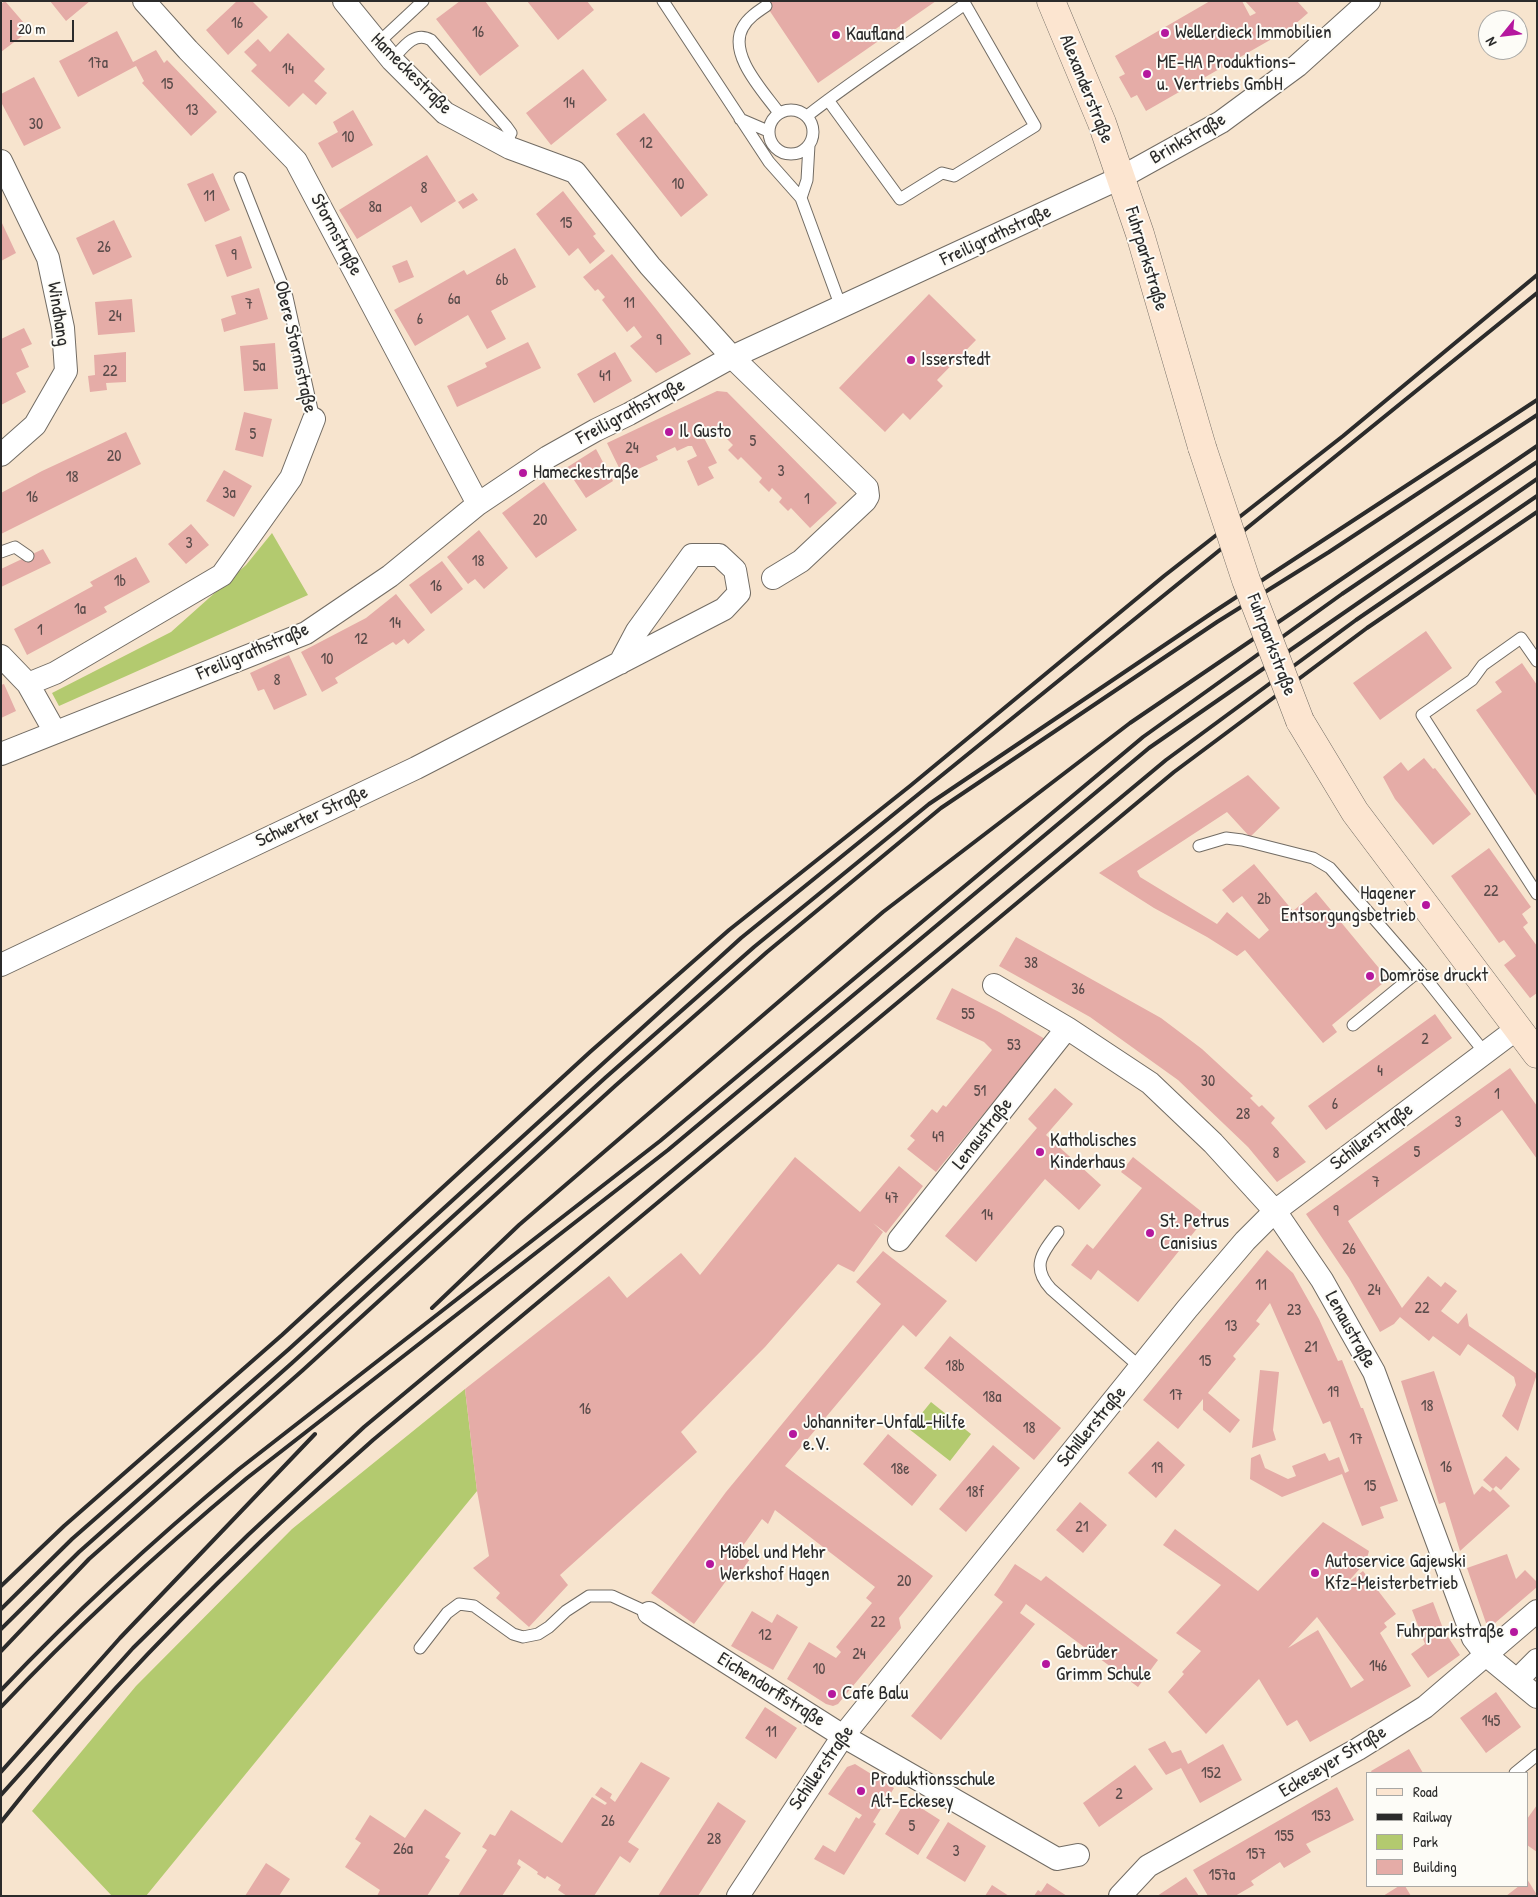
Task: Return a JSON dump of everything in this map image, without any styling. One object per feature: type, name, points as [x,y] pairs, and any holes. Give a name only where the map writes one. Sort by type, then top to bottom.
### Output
[{"type":"main road","name":"Alexanderstraße","points":[[1051,1],[1102,123],[1120,178]]},
{"type":"main road","name":"Fuhrparkstraße","points":[[1120,178],[1140,234],[1202,447],[1246,580],[1300,720],[1355,812],[1537,1054]]},
{"type":"street","name":"Stormstraße","points":[[144,1],[188,50],[296,160],[478,504]]},
{"type":"street","name":"Hameckestraße","points":[[344,1],[385,52],[444,113],[505,146],[575,172],[650,266],[732,357],[867,488],[868,496],[865,501],[801,561],[773,578]]},
{"type":"street","name":"Brinkstraße","points":[[1120,178],[1222,122],[1297,66],[1369,1]]},
{"type":"street","name":"Windhang","points":[[1,161],[48,258],[63,328],[66,371],[35,425],[1,455]]},
{"type":"street","name":"Freiligrathstraße","points":[[1,754],[306,633],[390,576],[478,504],[548,457],[732,357],[1120,178]]},
{"type":"street","name":"Obere Stormstraße","points":[[28,684],[55,673],[222,575],[291,478],[314,419]]},
{"type":"street","name":"Schwerter Straße","points":[[1,965],[416,768],[620,663],[724,609],[739,593],[735,570],[719,556],[692,555],[637,631],[620,663]]},
{"type":"street","points":[[1,656],[28,684],[55,732]]},
{"type":"street","name":"Lenaustraße","points":[[994,985],[1066,1028],[1150,1083],[1213,1144],[1275,1211],[1322,1280],[1374,1372],[1465,1621],[1473,1638],[1486,1655],[1537,1697]]},
{"type":"street","name":"Lenaustraße","points":[[899,1240],[1066,1028]]},
{"type":"street","name":"Schillerstraße","points":[[738,1896],[843,1736],[1140,1366],[1245,1241],[1275,1211],[1518,1028]]},
{"type":"street","name":"Eckeseyer Straße","points":[[1120,1896],[1148,1866],[1358,1749],[1425,1707],[1537,1611]]},
{"type":"street","name":"Eichendorffstraße","points":[[648,1613],[843,1736],[1057,1860],[1078,1855]]},
{"type":"street","points":[[1517,1680],[1537,1660]]},
{"type":"lane","points":[[385,52],[423,1]]},
{"type":"lane","points":[[663,1],[770,162],[801,198],[840,307]]},
{"type":"lane","points":[[807,116],[828,100],[965,4],[1035,126],[954,176],[942,173],[900,199],[828,100]]},
{"type":"lane","points":[[766,6],[750,18],[742,28],[739,41],[740,56],[779,113]]},
{"type":"lane","points":[[385,52],[417,37],[425,36],[506,126],[510,133],[505,146]]},
{"type":"lane","points":[[801,198],[807,180],[813,130],[807,116],[793,110],[779,113],[774,118],[768,131],[769,138],[776,150],[790,155],[804,151],[810,145]]},
{"type":"lane","points":[[740,119],[768,131]]},
{"type":"lane","points":[[770,162],[776,150]]},
{"type":"lane","name":"Obere Stormstraße","points":[[240,178],[287,297],[314,419]]},
{"type":"lane","points":[[1,552],[15,547],[28,556]]},
{"type":"lane","points":[[1537,661],[1521,638],[1483,665],[1472,680],[1422,715],[1537,894]]},
{"type":"lane","points":[[1199,846],[1226,838],[1313,858],[1330,868],[1423,975],[1485,1053]]},
{"type":"lane","points":[[1353,1025],[1414,976],[1423,975]]},
{"type":"lane","points":[[1058,1232],[1042,1253],[1040,1265],[1043,1279],[1051,1289],[1140,1366]]},
{"type":"lane","points":[[420,1648],[447,1613],[459,1604],[474,1606],[513,1634],[523,1638],[549,1628],[566,1611],[590,1596],[612,1596],[648,1613]]},
{"type":"lane","points":[[1517,1772],[1537,1755]]},
{"type":"green space","points":[[272,533],[308,595],[59,706],[52,693],[171,632],[246,565]]},
{"type":"green space","points":[[465,1389],[477,1491],[146,1896],[112,1896],[32,1811],[136,1686],[292,1529]]},
{"type":"green space","points":[[931,1402],[971,1434],[950,1461],[909,1429]]},
{"type":"building","points":[[5,1],[30,30],[1,52],[1,4]]},
{"type":"building","points":[[50,1],[90,1],[66,21]]},
{"type":"building","points":[[237,1],[252,1],[268,17],[228,55],[206,30]]},
{"type":"building","points":[[460,1],[485,1],[519,46],[480,76],[436,19]]},
{"type":"building","points":[[527,1],[587,1],[594,10],[558,40]]},
{"type":"building","name":"Kaufland","points":[[763,1],[936,1],[818,83]]},
{"type":"building","points":[[1210,1],[1242,1],[1250,16],[1256,13],[1245,1],[1297,1],[1308,13],[1279,38],[1277,36],[1146,111],[1137,95],[1131,98],[1119,77],[1125,74],[1115,56]]},
{"type":"building","points":[[117,31],[133,62],[156,50],[164,63],[167,60],[217,112],[191,136],[142,83],[144,81],[136,66],[78,97],[59,61]]},
{"type":"building","points":[[288,33],[325,69],[314,81],[327,93],[316,105],[303,93],[289,107],[251,71],[257,65],[244,52],[258,39],[270,52]]},
{"type":"building","points":[[583,69],[607,100],[551,145],[526,113]]},
{"type":"building","points":[[34,77],[61,128],[24,146],[1,102],[1,94]]},
{"type":"building","points":[[353,110],[373,145],[332,168],[318,143],[338,132],[333,122]]},
{"type":"building","points":[[644,113],[708,195],[681,217],[616,134]]},
{"type":"building","points":[[427,155],[456,201],[421,223],[411,206],[357,239],[339,210]]},
{"type":"building","points":[[213,173],[230,210],[205,222],[187,184]]},
{"type":"building","points":[[563,191],[596,234],[593,236],[605,251],[590,264],[578,248],[569,256],[536,214]]},
{"type":"building","points":[[473,193],[478,200],[463,209],[458,202]]},
{"type":"building","points":[[114,220],[132,257],[93,275],[76,238]]},
{"type":"building","points":[[1,221],[16,253],[1,261]]},
{"type":"building","points":[[241,236],[252,268],[227,277],[215,245]]},
{"type":"building","points":[[515,248],[536,287],[491,311],[506,339],[487,349],[468,315],[415,346],[394,310],[464,270],[467,275]]},
{"type":"building","points":[[612,254],[691,354],[656,373],[630,346],[642,337],[634,326],[627,332],[602,300],[605,297],[598,289],[595,291],[583,277]]},
{"type":"building","points":[[407,260],[414,277],[399,283],[392,266]]},
{"type":"building","points":[[259,288],[268,319],[224,332],[221,319],[236,314],[231,296]]},
{"type":"building","name":"Isserstedt","points":[[929,294],[976,340],[937,380],[943,386],[910,420],[903,413],[885,432],[839,388]]},
{"type":"building","points":[[132,299],[135,332],[98,335],[95,302]]},
{"type":"building","points":[[24,328],[32,344],[21,349],[29,367],[16,373],[26,392],[1,405],[1,339]]},
{"type":"building","points":[[528,342],[541,368],[457,407],[447,386],[487,367],[485,363]]},
{"type":"building","points":[[275,343],[278,389],[244,391],[240,346]]},
{"type":"building","points":[[126,352],[126,382],[106,383],[107,390],[90,392],[88,376],[95,375],[94,355]]},
{"type":"building","points":[[615,352],[632,381],[594,403],[577,374]]},
{"type":"building","points":[[717,391],[727,392],[837,503],[810,528],[791,508],[788,511],[779,502],[782,498],[772,488],[769,492],[759,482],[762,478],[741,457],[738,460],[728,450],[733,445],[714,426],[702,434],[717,463],[708,467],[714,478],[698,486],[687,461],[697,456],[692,446],[688,446],[677,451],[675,447],[656,456],[658,460],[636,470],[638,474],[625,480],[607,443]]},
{"type":"building","points":[[244,412],[272,419],[263,457],[235,450]]},
{"type":"building","points":[[126,432],[141,464],[1,534],[1,493],[42,471]]},
{"type":"building","points":[[596,449],[613,481],[586,498],[566,468]]},
{"type":"building","points":[[224,470],[252,486],[234,517],[206,501]]},
{"type":"building","points":[[544,482],[577,530],[536,558],[502,513]]},
{"type":"building","points":[[191,524],[209,545],[186,564],[168,544]]},
{"type":"building","points":[[479,530],[508,568],[484,589],[475,579],[468,584],[447,557]]},
{"type":"building","points":[[43,549],[51,563],[1,587],[1,569]]},
{"type":"building","points":[[136,557],[150,582],[104,607],[107,612],[27,655],[14,629],[93,586],[90,582]]},
{"type":"building","points":[[442,561],[463,589],[431,614],[409,585]]},
{"type":"building","points":[[396,594],[425,630],[408,644],[404,639],[396,645],[393,642],[335,678],[338,683],[322,692],[301,652],[366,618]]},
{"type":"building","points":[[1426,631],[1452,668],[1380,720],[1353,683]]},
{"type":"building","points":[[289,655],[307,695],[274,710],[264,689],[258,691],[250,673]]},
{"type":"building","points":[[1522,663],[1537,685],[1537,797],[1476,710],[1502,692],[1495,682]]},
{"type":"building","points":[[4,684],[16,711],[1,718],[1,685]]},
{"type":"building","points":[[1424,758],[1433,769],[1435,768],[1471,814],[1433,845],[1395,799],[1383,777],[1401,762],[1408,771]]},
{"type":"building","points":[[1248,775],[1280,808],[1250,837],[1227,812],[1137,871],[1140,877],[1217,924],[1227,912],[1259,939],[1269,930],[1242,896],[1233,903],[1222,890],[1254,864],[1293,911],[1316,892],[1388,979],[1332,1025],[1337,1032],[1323,1043],[1245,950],[1237,956],[1154,908],[1099,873]]},
{"type":"building","points":[[1489,848],[1531,907],[1522,914],[1528,923],[1523,927],[1537,946],[1537,993],[1530,998],[1504,965],[1516,956],[1504,940],[1499,943],[1451,876]]},
{"type":"building","points":[[1016,937],[1161,1018],[1202,1049],[1253,1096],[1250,1098],[1259,1107],[1262,1105],[1275,1118],[1271,1123],[1306,1162],[1277,1182],[1248,1147],[1178,1080],[1090,1017],[999,966]]},
{"type":"building","points":[[952,988],[999,1012],[1045,1039],[936,1172],[907,1149],[915,1140],[910,1136],[932,1109],[937,1113],[943,1105],[946,1107],[992,1050],[984,1042],[936,1019]]},
{"type":"building","points":[[1435,1014],[1452,1038],[1326,1130],[1308,1106]]},
{"type":"building","points":[[1510,1068],[1537,1106],[1537,1159],[1502,1110],[1348,1221],[1402,1308],[1428,1276],[1441,1287],[1445,1282],[1457,1291],[1441,1311],[1458,1324],[1467,1313],[1469,1326],[1537,1374],[1518,1431],[1502,1416],[1516,1385],[1514,1377],[1468,1344],[1460,1356],[1433,1336],[1429,1341],[1400,1317],[1394,1324],[1380,1332],[1349,1278],[1306,1214]]},
{"type":"building","points":[[1055,1088],[1073,1104],[1046,1135],[1101,1185],[1079,1210],[1045,1179],[976,1262],[945,1236],[1037,1128],[1028,1119]]},
{"type":"building","points":[[795,1157],[860,1212],[899,1166],[923,1186],[886,1233],[873,1223],[883,1232],[854,1272],[838,1264],[765,1347],[681,1432],[697,1452],[560,1575],[568,1585],[529,1627],[496,1598],[500,1593],[473,1568],[489,1556],[477,1491],[465,1389],[609,1276],[627,1298],[681,1253],[700,1275]]},
{"type":"building","name":"St. Petrus Canisius","points":[[1133,1157],[1207,1216],[1138,1302],[1098,1270],[1091,1280],[1071,1265],[1087,1244],[1093,1249],[1142,1188],[1121,1172]]},
{"type":"building","points":[[1267,1250],[1293,1273],[1319,1319],[1338,1361],[1342,1360],[1361,1408],[1363,1408],[1398,1501],[1380,1507],[1384,1518],[1362,1526],[1342,1474],[1282,1497],[1250,1479],[1251,1458],[1260,1454],[1265,1468],[1288,1479],[1296,1476],[1292,1466],[1325,1453],[1329,1461],[1339,1457],[1345,1473],[1349,1471],[1330,1421],[1323,1424],[1270,1303],[1256,1321],[1260,1324],[1233,1356],[1236,1359],[1208,1393],[1240,1420],[1230,1433],[1203,1410],[1203,1399],[1178,1429],[1143,1400]]},
{"type":"building","points":[[883,1251],[947,1301],[916,1337],[903,1325],[785,1466],[933,1576],[899,1618],[901,1628],[838,1704],[833,1706],[826,1704],[787,1679],[809,1642],[836,1658],[841,1652],[836,1647],[872,1603],[866,1598],[875,1587],[775,1510],[768,1524],[762,1519],[742,1547],[753,1555],[737,1577],[732,1573],[694,1624],[651,1593],[726,1492],[881,1304],[856,1282]]},
{"type":"building","points":[[950,1336],[1061,1428],[1034,1460],[924,1368]]},
{"type":"building","points":[[1260,1370],[1279,1372],[1273,1430],[1276,1440],[1252,1448]]},
{"type":"building","points":[[1434,1371],[1474,1495],[1482,1486],[1490,1492],[1493,1489],[1510,1506],[1460,1551],[1445,1502],[1439,1504],[1401,1381]]},
{"type":"building","points":[[888,1434],[937,1475],[912,1506],[863,1464]]},
{"type":"building","points":[[1158,1441],[1185,1465],[1156,1498],[1128,1473]]},
{"type":"building","points":[[993,1445],[1020,1468],[966,1532],[939,1509]]},
{"type":"building","points":[[1506,1456],[1520,1469],[1501,1490],[1496,1486],[1493,1489],[1483,1480]]},
{"type":"building","points":[[1080,1502],[1107,1525],[1083,1553],[1056,1530]]},
{"type":"building","points":[[1323,1522],[1369,1551],[1366,1562],[1344,1586],[1363,1571],[1396,1614],[1384,1623],[1387,1627],[1380,1633],[1411,1686],[1310,1742],[1297,1720],[1287,1726],[1259,1679],[1206,1734],[1168,1692],[1184,1674],[1182,1672],[1201,1651],[1176,1633],[1221,1585],[1163,1545],[1175,1529],[1258,1591]],"holes":[[[1317,1617],[1364,1680],[1351,1688],[1318,1630],[1288,1648]]]},
{"type":"building","points":[[1507,1554],[1516,1579],[1525,1570],[1537,1582],[1537,1587],[1495,1623],[1486,1623],[1467,1568]]},
{"type":"building","points":[[1015,1564],[1041,1581],[1046,1576],[1158,1660],[1138,1687],[1026,1604],[1020,1613],[1035,1624],[941,1740],[911,1716],[1003,1602],[994,1595]]},
{"type":"building","points":[[1433,1602],[1444,1631],[1460,1655],[1428,1678],[1411,1654],[1425,1644],[1412,1610]]},
{"type":"building","points":[[752,1611],[772,1623],[777,1614],[798,1627],[773,1670],[731,1646]]},
{"type":"building","points":[[1496,1692],[1521,1727],[1486,1753],[1460,1718]]},
{"type":"building","points":[[765,1707],[797,1728],[776,1759],[745,1738]]},
{"type":"building","points":[[1165,1741],[1172,1753],[1181,1750],[1188,1764],[1223,1744],[1242,1780],[1200,1803],[1181,1768],[1166,1775],[1148,1749]]},
{"type":"building","points":[[1409,1749],[1422,1772],[1372,1772]]},
{"type":"building","points":[[641,1762],[670,1778],[628,1842],[639,1849],[630,1863],[620,1856],[594,1896],[567,1896],[558,1890],[561,1885],[547,1876],[545,1879],[519,1859],[517,1864],[521,1867],[502,1896],[458,1896],[487,1850],[482,1847],[490,1834],[495,1836],[511,1810],[562,1843],[592,1797],[605,1805],[607,1803],[595,1795],[601,1787],[612,1794],[610,1798],[615,1802]]},
{"type":"building","points":[[855,1764],[894,1788],[873,1822],[876,1824],[844,1875],[814,1859],[823,1845],[835,1852],[856,1817],[859,1819],[862,1815],[828,1794],[847,1767]]},
{"type":"building","points":[[1135,1765],[1153,1789],[1099,1827],[1083,1803]]},
{"type":"building","points":[[1337,1787],[1354,1820],[1306,1844],[1311,1852],[1284,1868],[1280,1862],[1251,1881],[1254,1885],[1235,1896],[1208,1896],[1193,1870]]},
{"type":"building","points":[[907,1799],[940,1820],[918,1855],[885,1834]]},
{"type":"building","points":[[718,1802],[746,1821],[698,1896],[658,1896]]},
{"type":"building","points":[[1537,1805],[1537,1852],[1528,1846],[1528,1818]]},
{"type":"building","points":[[425,1809],[461,1833],[445,1857],[450,1860],[427,1896],[377,1896],[380,1890],[345,1867],[361,1843],[355,1839],[370,1815],[405,1838]]},
{"type":"building","points":[[948,1822],[986,1846],[965,1882],[926,1858]]},
{"type":"building","points":[[266,1863],[290,1879],[279,1896],[245,1896]]},
{"type":"building","points":[[1186,1877],[1199,1896],[1157,1896]]},
{"type":"building","points":[[1528,1881],[1537,1895],[1506,1896],[1518,1887],[1528,1887]]},
{"type":"building","points":[[1047,1883],[1067,1896],[1034,1896],[1038,1890],[1041,1892]]},
{"type":"building","points":[[992,1885],[1009,1896],[985,1896]]},
{"type":"building","points":[[1397,1887],[1406,1887],[1411,1896],[1383,1896]]},
{"type":"railway","points":[[1,1586],[64,1526],[282,1335],[590,1052],[729,930],[910,786],[1164,576],[1343,436],[1537,275]]},
{"type":"railway","points":[[1,1609],[72,1539],[289,1349],[741,938],[1537,293]]},
{"type":"railway","points":[[1,1629],[79,1552],[292,1363],[605,1078],[754,947],[929,804],[1212,613],[1537,400]]},
{"type":"railway","points":[[1,1651],[89,1559],[303,1370],[615,1086],[767,952],[941,808],[1217,622],[1329,552],[1537,415]]},
{"type":"railway","points":[[432,1308],[519,1225],[883,912],[1130,723],[1537,446]]},
{"type":"railway","points":[[1,1690],[117,1576],[239,1469],[660,1141],[1143,737],[1342,594],[1537,462]]},
{"type":"railway","points":[[1,1707],[121,1589],[247,1478],[668,1150],[1149,748],[1537,479]]},
{"type":"railway","points":[[1,1795],[133,1648],[248,1535],[364,1427],[1166,760],[1356,620],[1537,496]]},
{"type":"railway","points":[[1,1822],[91,1715],[155,1646],[269,1533],[373,1440],[1174,772],[1367,628],[1537,512]]},
{"type":"railway","points":[[1,1772],[120,1638],[315,1434]]},
{"type":"place","name":"Wellerdieck Immobilien","points":[[1165,33]]},
{"type":"place","name":"Kaufland","points":[[836,35]]},
{"type":"place","name":"ME-HA Produktions- u. Vertriebs GmbH","points":[[1147,74]]},
{"type":"place","name":"Isserstedt","points":[[911,360]]},
{"type":"place","name":"Il Gusto","points":[[669,432]]},
{"type":"place","name":"Hameckestraße","points":[[523,473]]},
{"type":"place","name":"Hagener Entsorgungsbetrieb","points":[[1426,905]]},
{"type":"place","name":"Domröse druckt","points":[[1370,976]]},
{"type":"place","name":"Katholisches Kinderhaus","points":[[1040,1152]]},
{"type":"place","name":"St. Petrus Canisius","points":[[1150,1233]]},
{"type":"place","name":"Johanniter-Unfall-Hilfe e.V.","points":[[793,1434]]},
{"type":"place","name":"Möbel und Mehr Werkshof Hagen","points":[[710,1564]]},
{"type":"place","name":"Autoservice Gajewski Kfz-Meisterbetrieb","points":[[1315,1573]]},
{"type":"place","name":"Fuhrparkstraße","points":[[1514,1632]]},
{"type":"place","name":"Gebrüder Grimm Schule","points":[[1046,1664]]},
{"type":"place","name":"Cafe Balu","points":[[832,1694]]},
{"type":"place","name":"Produktionsschule Alt-Eckesey","points":[[861,1791]]}]
